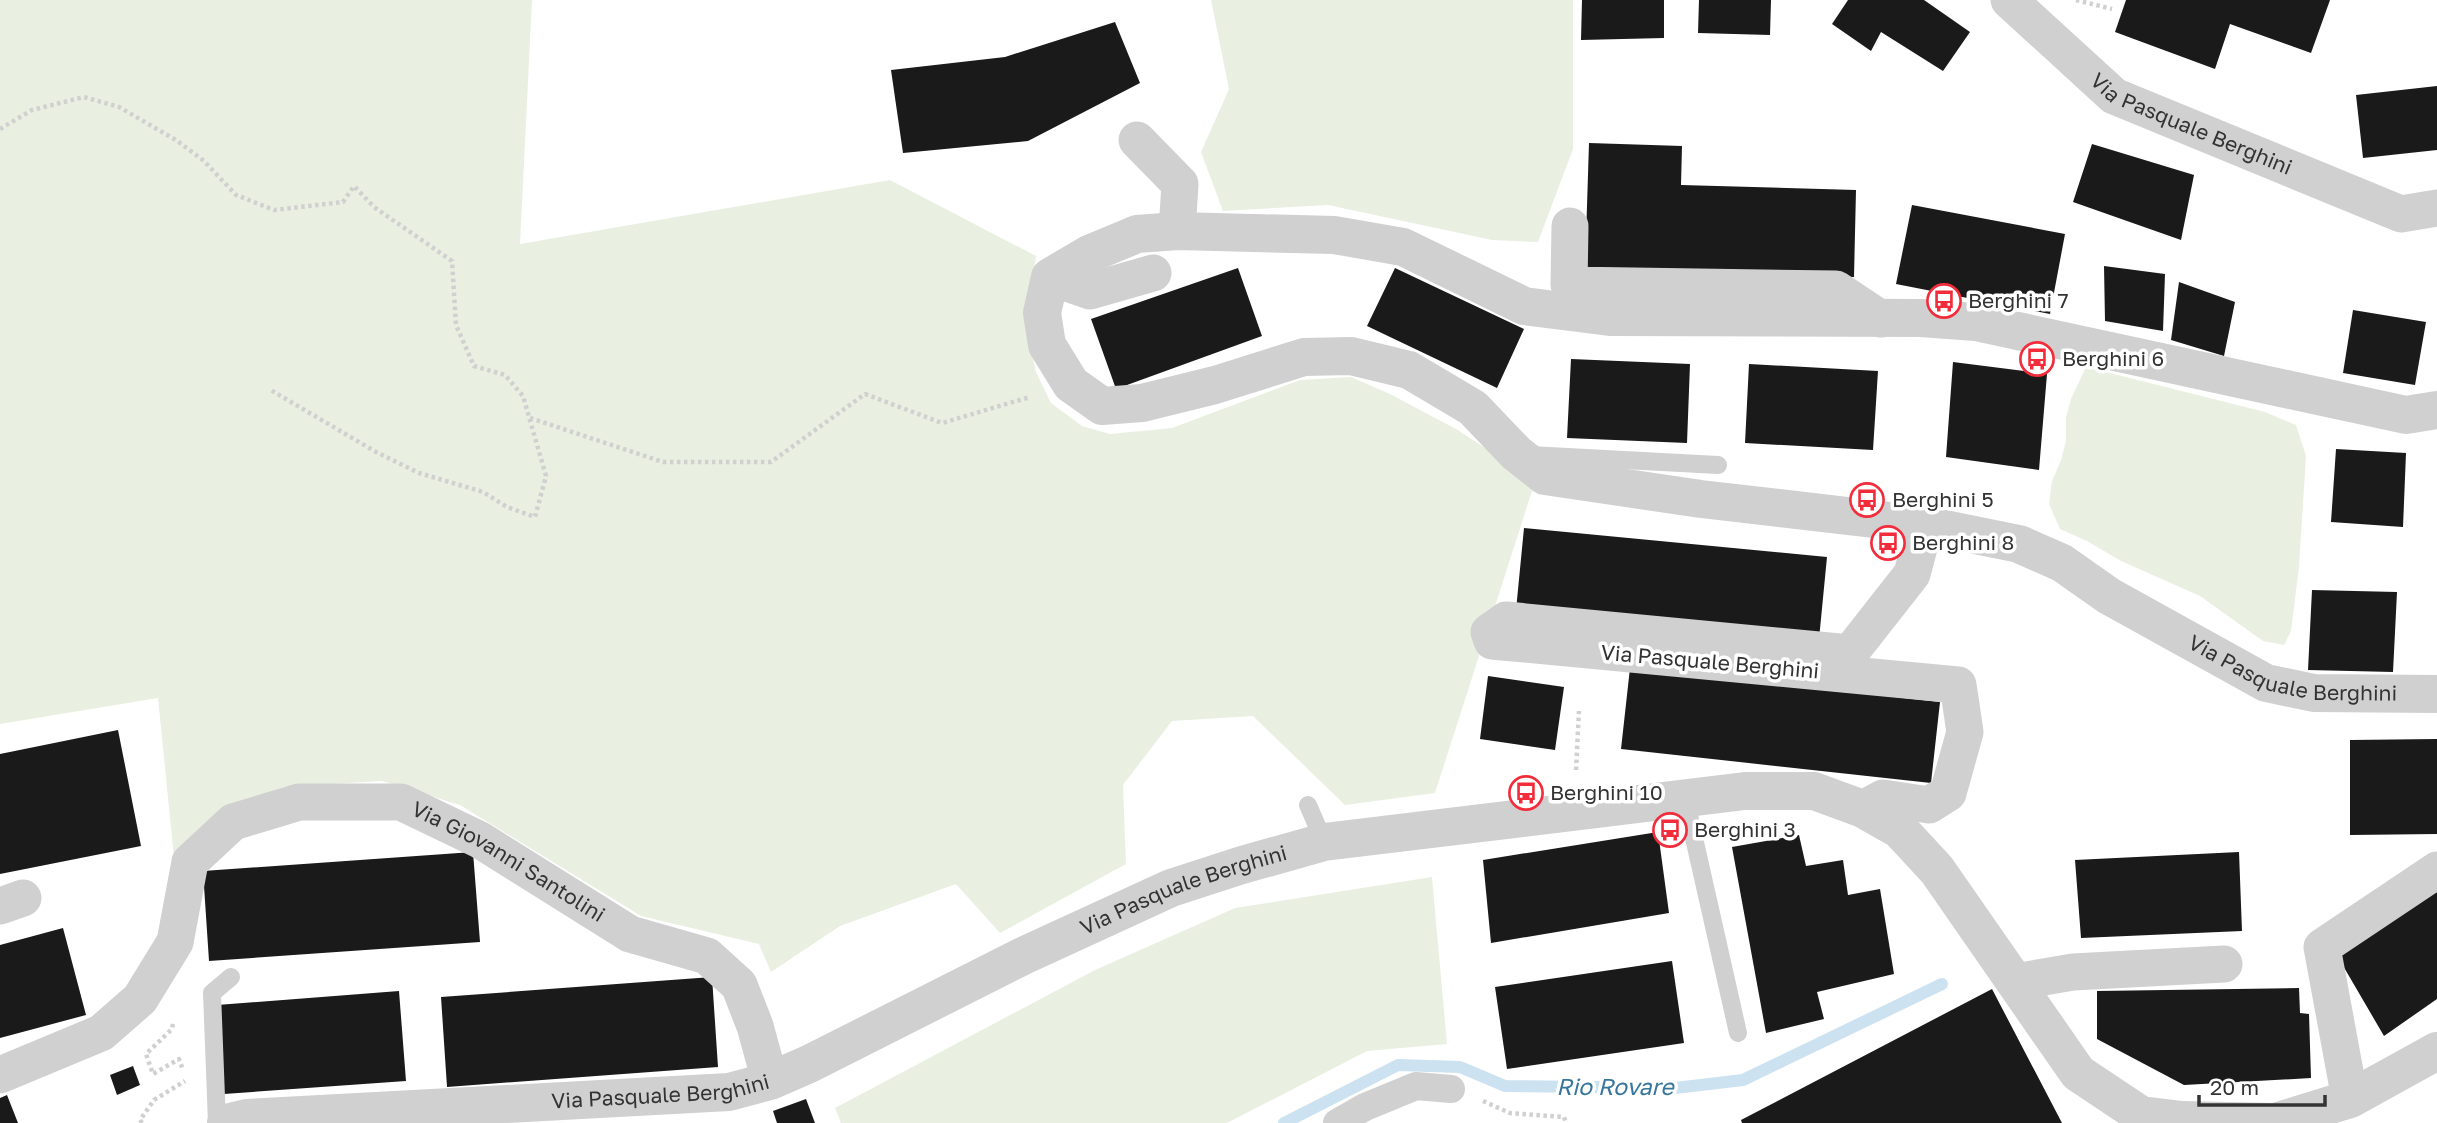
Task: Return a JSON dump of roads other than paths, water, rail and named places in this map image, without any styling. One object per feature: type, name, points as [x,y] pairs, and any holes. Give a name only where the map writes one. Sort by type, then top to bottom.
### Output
[{"type":"street","name":"Via Pasquale Berghini","points":[[2009,0],[2114,96],[2401,214],[2437,208]]},
{"type":"street","points":[[1137,139],[1180,184],[1177,231]]},
{"type":"street","points":[[1570,226],[1569,285],[1836,289],[1881,319]]},
{"type":"street","points":[[1049,277],[1089,254],[1137,234],[1177,231],[1334,235],[1403,247],[1524,306],[1611,317],[1921,318],[1976,322],[2406,415],[2437,410]]},
{"type":"street","points":[[1049,277],[1090,291],[1153,273]]},
{"type":"street","name":"Via Pasquale Berghini","points":[[1049,277],[1042,313],[1046,345],[1071,384],[1102,406],[1142,403],[1215,385],[1304,356],[1351,356],[1409,370],[1473,408],[1516,453],[1545,475],[1701,499],[1925,525],[2019,544],[2062,563],[2109,596],[2266,684],[2314,693],[2437,694]]},
{"type":"street","name":"Via Pasquale Berghini","points":[[1863,809],[1883,798],[1928,805],[1948,793],[1965,732],[1958,685],[1492,642],[1489,632],[1506,621],[1850,653],[1912,574],[1925,525]]},
{"type":"street","name":"Via Pasquale Berghini","points":[[235,1122],[538,1113],[729,1092],[770,1081],[809,1064],[1023,957],[1171,888],[1324,842],[1745,791],[1814,791],[1863,809],[1900,831],[1937,870],[2078,1073],[2141,1119],[2275,1122],[2350,1099],[2437,1051]]},
{"type":"street","name":"Via Giovanni Santolini","points":[[0,1076],[101,1034],[140,999],[174,943],[190,862],[233,822],[299,803],[401,803],[480,840],[630,934],[707,957],[739,985],[755,1027],[770,1081]]},
{"type":"street","points":[[2350,1099],[2322,947],[2437,870]]},
{"type":"street","points":[[2015,982],[2073,972],[2224,964]]},
{"type":"street","points":[[1337,1123],[1365,1107],[1416,1086],[1451,1090]]},
{"type":"lane","points":[[1516,453],[1718,465]]},
{"type":"lane","points":[[1685,798],[1738,1033]]},
{"type":"lane","points":[[1308,805],[1324,842]]},
{"type":"lane","name":"Via Pasquale Berghini","points":[[231,978],[212,993],[235,1122]]},
{"type":"waterway","name":"Rio Rovare","points":[[1284,1123],[1398,1065],[1460,1067],[1505,1086],[1675,1088],[1743,1080],[1942,984]]},
{"type":"place","name":"Berghini 7","points":[[1944,301]]},
{"type":"place","name":"Berghini 6","points":[[2037,359]]},
{"type":"place","name":"Berghini 5","points":[[1867,500]]},
{"type":"place","name":"Berghini 8","points":[[1888,543]]},
{"type":"place","name":"Berghini 10","points":[[1526,793]]},
{"type":"place","name":"Berghini 3","points":[[1670,830]]}]
